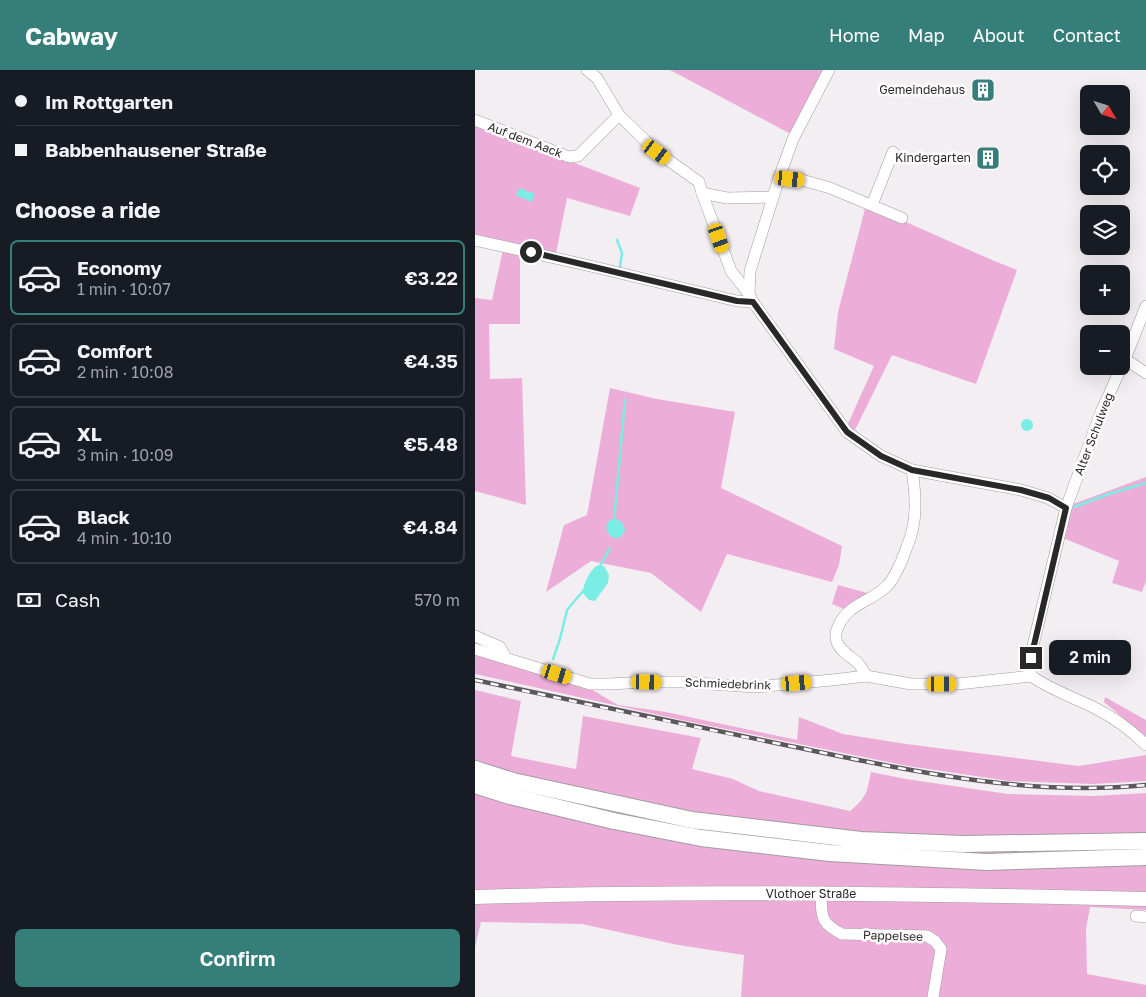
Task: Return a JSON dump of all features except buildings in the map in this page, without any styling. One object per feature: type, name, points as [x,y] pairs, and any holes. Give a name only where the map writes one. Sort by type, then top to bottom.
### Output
[{"type":"highway","points":[[475,769],[513,781],[691,820],[861,840],[963,844],[1146,841]]},
{"type":"highway","points":[[475,785],[510,796],[623,823],[701,838],[830,853],[987,862],[1146,857]]},
{"type":"main road","name":"Vlothoer Straße","points":[[475,898],[560,895],[927,894],[1146,899]]},
{"type":"street","points":[[587,70],[597,78],[619,116],[657,152],[699,182],[731,271],[847,432],[881,456],[912,470],[1021,490],[1049,498],[1066,508]]},
{"type":"street","points":[[751,298],[750,271],[779,178],[793,139],[829,70]]},
{"type":"street","name":"Auf dem Aack","points":[[475,120],[569,157],[579,156],[619,116]]},
{"type":"street","points":[[872,205],[893,152]]},
{"type":"street","points":[[779,178],[802,180],[830,188],[902,218]]},
{"type":"street","points":[[703,193],[727,198],[773,197]]},
{"type":"street","points":[[475,240],[737,301],[751,298]]},
{"type":"street","name":"Alter Schulweg","points":[[1130,346],[1146,306]]},
{"type":"street","points":[[1130,363],[1146,374]]},
{"type":"street","name":"Alter Schulweg","points":[[1031,676],[1031,658],[1066,508],[1101,412],[1118,375]]},
{"type":"street","points":[[866,676],[859,665],[842,650],[837,642],[836,634],[840,622],[848,612],[855,606],[872,598],[887,585],[897,571],[913,528],[915,492],[912,470]]},
{"type":"street","points":[[475,636],[500,647],[506,658]]},
{"type":"street","name":"Schmiedebrink","points":[[475,649],[590,684],[682,682],[755,687],[866,676],[911,684],[958,684],[1031,676]]},
{"type":"street","points":[[1031,676],[1116,720],[1146,745]]},
{"type":"street","name":"Pappelsee","points":[[821,894],[822,915],[825,923],[833,930],[842,934],[927,936],[935,941],[941,949],[933,997]]},
{"type":"shaded area","points":[[670,70],[825,70],[791,134]]},
{"type":"shaded area","points":[[475,116],[567,160],[640,188],[630,216],[567,198],[556,253],[520,246],[520,324],[489,324],[490,379],[522,378],[526,505],[475,491],[475,298],[492,300],[503,250],[475,244]]},
{"type":"shaded area","points":[[866,205],[1017,270],[976,384],[892,355],[853,434],[847,426],[874,366],[834,349],[838,312]]},
{"type":"shaded area","points":[[610,388],[657,399],[735,412],[721,488],[842,546],[839,565],[832,582],[727,554],[701,612],[651,573],[591,561],[546,592],[564,525],[587,515]]},
{"type":"shaded area","points":[[1146,477],[1146,581],[1142,592],[1112,583],[1119,561],[1063,538],[1073,504]]},
{"type":"shaded area","points":[[838,585],[871,594],[844,609],[832,604]]},
{"type":"shaded area","points":[[475,643],[504,659],[589,688],[618,705],[666,712],[797,740],[799,717],[843,734],[1079,766],[1146,755],[1146,781],[1093,784],[1009,781],[908,766],[681,720],[475,674]]},
{"type":"shaded area","points":[[475,690],[521,701],[511,756],[576,769],[583,716],[701,738],[692,769],[733,779],[759,791],[850,811],[860,802],[865,794],[871,772],[1008,794],[1094,796],[1146,793],[1146,910],[1090,907],[1086,929],[1087,974],[1146,985],[1146,997],[741,997],[744,955],[678,945],[582,924],[481,922],[475,947]]},
{"type":"shaded area","points":[[1105,697],[1146,720],[1146,737],[1104,702]]},
{"type":"water","points":[[519,188],[535,194],[531,202],[516,195]]},
{"type":"water","points":[[1025,419],[1029,419],[1033,425],[1029,431],[1025,431],[1021,427],[1021,423]]},
{"type":"water","points":[[614,518],[622,523],[625,531],[616,538],[609,534],[606,526]]},
{"type":"water","points":[[596,566],[604,566],[609,575],[608,583],[595,601],[589,600],[583,593],[587,578]]},
{"type":"waterway","points":[[617,240],[622,253],[620,267]]},
{"type":"waterway","points":[[614,521],[625,400]]},
{"type":"waterway","points":[[1074,507],[1146,483]]},
{"type":"waterway","points":[[598,569],[610,548]]},
{"type":"waterway","points":[[553,659],[567,610],[584,590]]},
{"type":"railway","points":[[475,680],[922,772],[1011,784],[1056,787],[1101,788],[1146,785]]},
{"type":"place","name":"Gemeindehaus","points":[[983,90]]},
{"type":"place","name":"Kindergarten","points":[[988,158]]},
{"type":"route","points":[[531,252],[737,301],[753,302],[847,432],[881,456],[912,470],[1021,490],[1049,498],[1066,508],[1031,658]]}]
